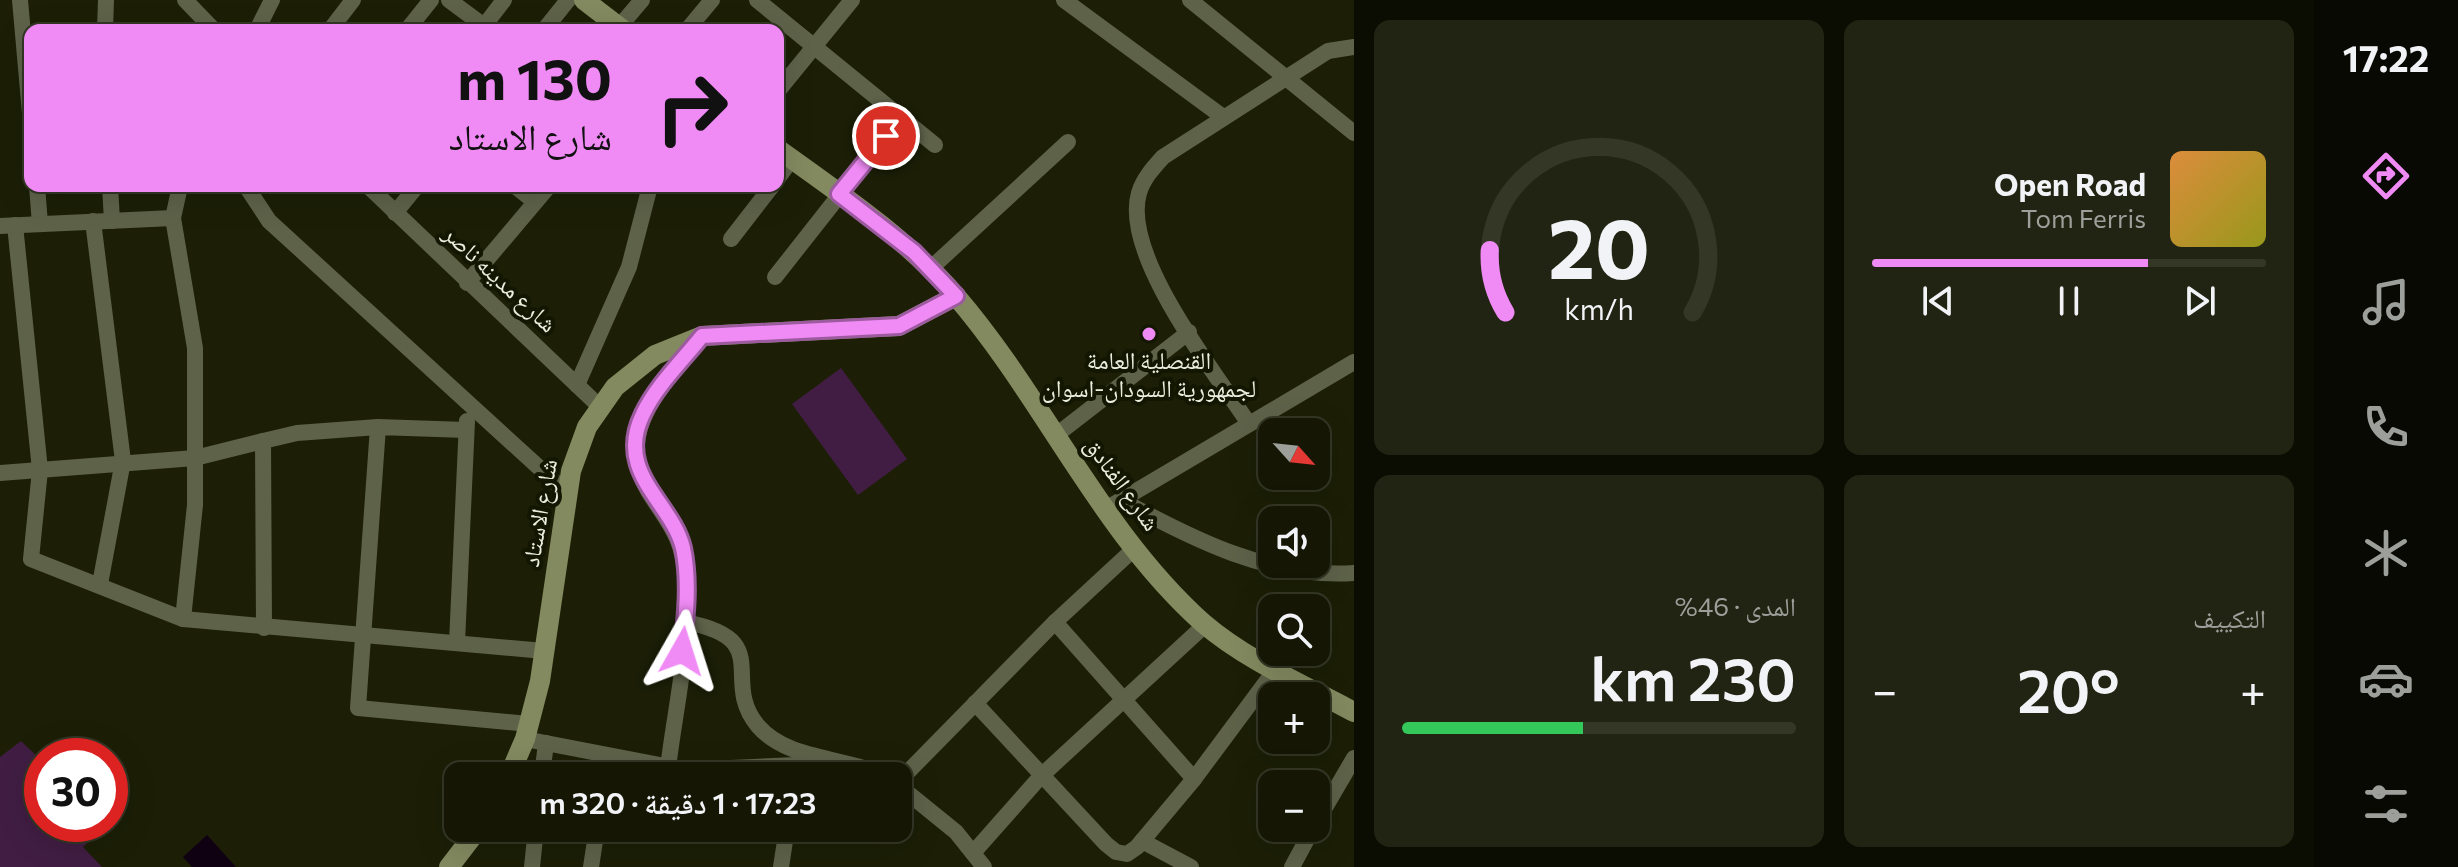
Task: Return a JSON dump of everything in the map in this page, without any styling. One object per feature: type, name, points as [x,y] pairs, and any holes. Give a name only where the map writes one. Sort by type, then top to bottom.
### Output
[{"type":"street","points":[[20,0],[24,36]]},
{"type":"street","points":[[105,24],[106,0]]},
{"type":"street","points":[[185,0],[208,24]]},
{"type":"street","points":[[260,24],[272,0]]},
{"type":"street","points":[[335,24],[353,0]]},
{"type":"street","points":[[449,0],[477,24]]},
{"type":"street","points":[[485,24],[504,0]]},
{"type":"street","points":[[549,24],[568,0]]},
{"type":"street","points":[[584,0],[615,24]]},
{"type":"street","points":[[625,24],[642,0]]},
{"type":"street","points":[[692,24],[712,0]]},
{"type":"street","points":[[757,0],[935,145]]},
{"type":"street","points":[[784,84],[852,0]]},
{"type":"street","points":[[1064,0],[1223,117]]},
{"type":"street","points":[[1190,0],[1354,133]]},
{"type":"street","points":[[412,24],[429,1]]},
{"type":"street","points":[[1249,424],[1155,280],[1139,238],[1138,195],[1149,173],[1163,157],[1328,51],[1354,47]]},
{"type":"street","points":[[775,277],[901,117]]},
{"type":"street","points":[[930,269],[1068,142]]},
{"type":"street","name":"شارع الفنادق","points":[[785,154],[930,269],[956,296],[1009,364],[1055,436],[1114,504],[1135,548],[1205,625],[1275,670],[1354,712]]},
{"type":"street","points":[[37,192],[40,224]]},
{"type":"street","points":[[110,192],[112,221]]},
{"type":"street","points":[[179,192],[173,218],[195,348],[195,505],[183,619]]},
{"type":"street","points":[[250,192],[269,221],[568,494]]},
{"type":"street","name":"شارع مدينه ناصر","points":[[374,192],[599,406]]},
{"type":"street","points":[[395,213],[412,192]]},
{"type":"street","points":[[522,192],[535,202]]},
{"type":"street","points":[[467,283],[544,192]]},
{"type":"street","points":[[577,385],[629,267],[648,192]]},
{"type":"street","points":[[731,239],[767,192]]},
{"type":"street","points":[[173,218],[8,226],[40,470],[31,559],[183,619],[544,651]]},
{"type":"street","points":[[93,221],[123,461],[100,584]]},
{"type":"street","name":"شارع الاستاد","points":[[515,762],[527,732],[544,651],[578,448],[599,406],[634,369],[655,355],[702,336],[899,326],[956,296]]},
{"type":"street","points":[[1055,436],[1189,332]]},
{"type":"street","points":[[669,762],[685,622],[682,545],[646,488],[638,460],[636,435],[643,413],[702,336]]},
{"type":"street","points":[[1114,504],[1354,362]]},
{"type":"street","points":[[457,643],[469,404]]},
{"type":"street","points":[[0,473],[123,461],[195,458],[297,433],[378,427],[466,430]]},
{"type":"street","points":[[378,427],[358,708],[527,732],[546,743],[638,762]]},
{"type":"street","points":[[263,441],[264,628]]},
{"type":"street","points":[[1114,504],[1229,552],[1293,571],[1354,573]]},
{"type":"street","points":[[912,768],[1055,622],[1135,548]]},
{"type":"street","points":[[685,622],[711,627],[734,641],[741,658],[751,716],[794,762]]},
{"type":"street","points":[[1055,622],[1194,779]]},
{"type":"street","points":[[973,853],[1041,776],[1205,625]]},
{"type":"street","points":[[975,703],[1116,852],[1127,854],[1142,841],[1194,779],[1275,670]]},
{"type":"street","points":[[544,762],[546,743]]},
{"type":"street","points":[[606,762],[607,756]]},
{"type":"street","points":[[1330,800],[1354,758]]},
{"type":"street","points":[[912,795],[956,832],[984,867]]},
{"type":"street","points":[[1142,841],[1191,867]]},
{"type":"street","points":[[449,867],[468,842]]},
{"type":"street","points":[[532,867],[535,842]]},
{"type":"street","points":[[591,867],[595,842]]},
{"type":"street","points":[[781,867],[785,842]]},
{"type":"street","points":[[1292,867],[1306,842]]},
{"type":"shaded area","points":[[841,368],[907,459],[858,495],[792,404]]},
{"type":"shaded area","points":[[21,741],[24,744],[24,842],[88,842],[83,847],[102,867],[0,867],[0,757]]},
{"type":"shaded area","points":[[207,835],[236,867],[192,867],[183,857]]},
{"type":"place","name":"القنصلية العامة لجمهورية السودان-اسوان","points":[[1149,334]]},
{"type":"route","points":[[682,651],[687,584],[682,545],[646,488],[638,460],[636,435],[643,413],[702,336],[899,326],[933,311],[956,296],[914,252],[839,194],[886,136]]}]
